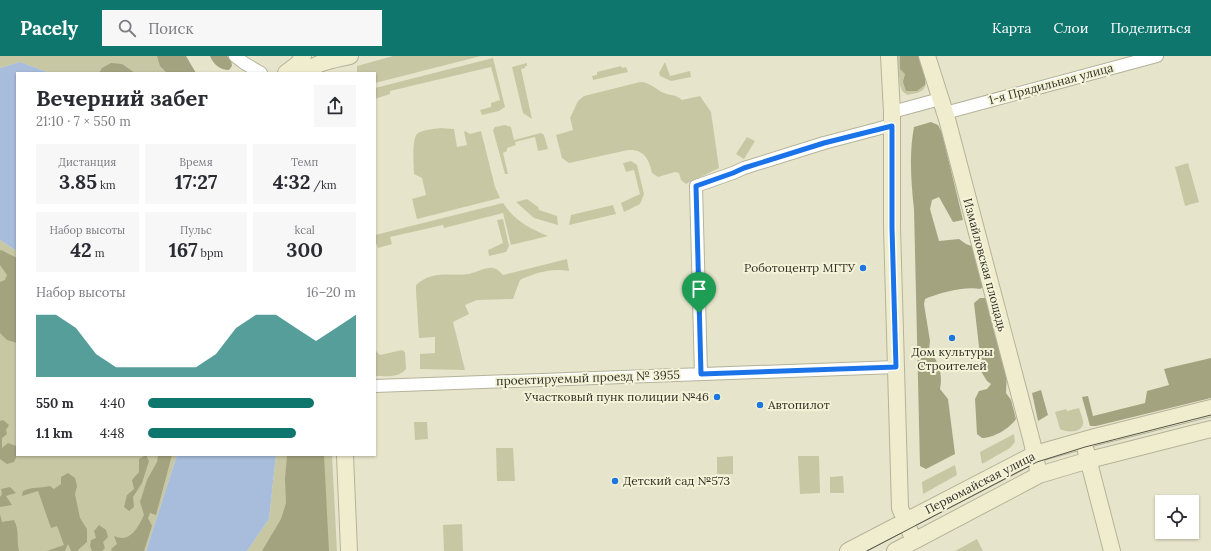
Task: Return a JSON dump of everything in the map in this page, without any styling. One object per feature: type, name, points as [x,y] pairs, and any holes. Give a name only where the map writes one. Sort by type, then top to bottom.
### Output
[{"type":"street","points":[[287,72],[298,64],[303,56]]},
{"type":"street","points":[[307,72],[308,70],[320,63],[350,56]]},
{"type":"street","points":[[889,56],[892,119],[892,228],[900,508],[914,541]]},
{"type":"street","name":"Измайловская площадь","points":[[927,56],[942,106],[1035,454],[1039,475]]},
{"type":"street","name":"1-я Прядильная улица","points":[[701,374],[696,186],[744,168],[824,143],[892,119],[1157,56]]},
{"type":"street","points":[[242,64],[259,72]]},
{"type":"street","name":"проектируемый проезд № 3955","points":[[376,386],[896,367]]},
{"type":"street","name":"Первомайская улица","points":[[848,551],[1035,454],[1083,440],[1211,408]]},
{"type":"street","name":"Первомайская улица","points":[[895,551],[1039,475],[1089,460],[1211,429]]},
{"type":"street","points":[[1083,440],[1112,551]]},
{"type":"street","points":[[345,456],[349,551]]},
{"type":"green space","points":[[0,56],[169,56],[183,72],[47,72],[20,62],[0,68]]},
{"type":"green space","points":[[393,56],[481,56],[376,83],[376,72],[357,72],[357,66]]},
{"type":"green space","points":[[897,56],[920,56],[926,78],[923,90],[907,95],[902,91]]},
{"type":"green space","points":[[493,58],[505,107],[499,111],[482,115],[480,110],[491,107],[491,103],[500,100],[491,67],[390,91],[390,94],[376,99],[376,88]]},
{"type":"green space","points":[[665,62],[670,76],[690,71],[691,77],[671,81],[660,76],[659,73]]},
{"type":"green space","points":[[527,63],[525,68],[521,69],[532,119],[523,113],[512,67]]},
{"type":"green space","points":[[621,66],[622,68],[626,67],[628,72],[593,80],[592,76],[597,75],[597,72]]},
{"type":"green space","points":[[640,82],[650,84],[664,93],[682,100],[700,96],[711,112],[719,168],[686,184],[681,180],[679,173],[675,172],[658,177],[652,173],[645,156],[634,150],[569,163],[562,158],[556,135],[573,130],[570,118],[578,101],[584,96]]},
{"type":"green space","points":[[505,125],[511,127],[514,140],[541,133],[544,135],[548,149],[538,151],[535,137],[515,142],[516,145],[507,148],[507,151],[503,153],[508,174],[505,174],[493,130],[495,127]]},
{"type":"green space","points":[[440,128],[454,129],[457,147],[467,145],[465,131],[470,134],[481,131],[495,187],[500,198],[417,219],[412,199],[426,195],[422,178],[414,174],[414,140],[418,133]]},
{"type":"green space","points":[[747,137],[755,141],[744,159],[736,154]]},
{"type":"green space","points":[[631,161],[637,165],[644,194],[640,204],[624,212],[621,203],[640,194],[634,170],[626,172],[623,163]]},
{"type":"green space","points":[[1188,163],[1199,202],[1185,206],[1175,167]]},
{"type":"green space","points":[[527,199],[538,207],[539,210],[557,216],[558,225],[534,218],[516,202]]},
{"type":"green space","points":[[503,203],[512,215],[535,230],[548,236],[511,245],[503,213],[444,228],[443,225],[390,237],[392,244],[378,248],[376,235]]},
{"type":"green space","points":[[613,205],[616,214],[569,225],[571,215]]},
{"type":"green space","points":[[503,219],[509,246],[506,252],[489,256],[488,250],[503,243],[497,220]]},
{"type":"green space","points":[[0,240],[16,250],[16,456],[177,456],[146,551],[0,551]]},
{"type":"green space","points":[[567,259],[569,271],[556,270],[543,272],[520,280],[513,299],[477,300],[465,305],[469,314],[453,322],[465,370],[420,369],[420,354],[435,353],[435,337],[419,338],[416,285],[422,280],[435,275],[469,274],[490,268],[496,269],[503,275]]},
{"type":"green space","points":[[402,350],[405,352],[406,369],[400,374],[376,376],[376,351],[380,355]]},
{"type":"green space","points":[[1079,408],[1083,420],[1082,427],[1076,431],[1066,431],[1060,429],[1055,412]]},
{"type":"green space","points":[[414,422],[427,422],[428,439],[415,440]]},
{"type":"green space","points":[[1014,434],[1015,442],[1010,448],[982,464],[980,452]]},
{"type":"green space","points":[[496,448],[513,448],[515,481],[497,481]]},
{"type":"green space","points":[[276,456],[332,456],[337,551],[247,551],[269,519]]},
{"type":"green space","points":[[733,456],[733,474],[717,474],[717,457]]},
{"type":"green space","points":[[798,456],[819,456],[820,493],[800,494]]},
{"type":"green space","points":[[955,465],[957,475],[923,494],[922,482]]},
{"type":"green space","points":[[843,476],[844,493],[830,493],[830,477]]},
{"type":"green space","points":[[462,524],[463,551],[444,551],[443,525]]},
{"type":"green space","points":[[977,539],[983,551],[955,551]]},
{"type":"shaded area","points":[[157,56],[186,56],[195,72],[166,72],[160,66]]},
{"type":"shaded area","points":[[210,56],[227,56],[231,60],[232,66],[229,70],[220,68],[213,62]]},
{"type":"shaded area","points":[[900,56],[920,56],[925,73],[925,85],[917,91],[906,91],[903,82],[905,74],[900,69]]},
{"type":"shaded area","points":[[111,63],[122,64],[134,72],[100,72],[102,68]]},
{"type":"shaded area","points":[[931,122],[938,125],[942,133],[963,220],[953,222],[939,197],[932,200],[930,209],[939,241],[959,239],[974,247],[983,287],[980,289],[967,288],[937,294],[925,299],[924,304],[930,341],[929,350],[939,368],[941,378],[940,389],[948,399],[955,454],[926,469],[920,466],[914,209],[911,178],[911,157],[914,127]]},
{"type":"shaded area","points":[[1,250],[16,258],[16,343],[7,340],[0,333],[0,282],[5,280],[7,275],[0,265]]},
{"type":"shaded area","points":[[980,298],[986,298],[1007,372],[1006,393],[1011,400],[1016,419],[1010,426],[1001,432],[987,438],[982,438],[977,434],[975,399],[979,391],[987,389],[991,384],[982,373],[974,303]]},
{"type":"shaded area","points":[[1211,358],[1211,398],[1096,426],[1090,426],[1082,397],[1088,396],[1093,416],[1145,403],[1147,391],[1169,385],[1164,369]]},
{"type":"shaded area","points":[[1041,390],[1048,415],[1038,421],[1032,393]]},
{"type":"shaded area","points":[[3,420],[9,425],[6,430],[7,434],[2,438],[2,448],[8,443],[16,446],[16,456],[14,462],[7,464],[0,459],[0,421]]},
{"type":"shaded area","points":[[146,456],[149,461],[142,483],[133,497],[134,507],[129,511],[124,507],[127,495],[134,489],[132,480],[139,472],[139,459]]},
{"type":"shaded area","points":[[158,456],[172,456],[156,515],[150,513],[148,518],[152,526],[144,551],[112,551],[111,549],[117,544],[114,536],[120,538],[127,537],[141,522],[144,515],[140,502],[147,480],[157,462]]},
{"type":"shaded area","points":[[287,456],[324,456],[329,551],[262,551],[281,519],[286,503],[285,479]]},
{"type":"shaded area","points":[[68,473],[75,478],[77,486],[75,494],[80,518],[87,529],[87,542],[78,551],[71,551],[68,544],[65,551],[47,551],[64,545],[57,526],[51,528],[38,491],[22,496],[23,491],[50,486],[54,489],[61,484],[61,477]]},
{"type":"shaded area","points":[[10,487],[16,493],[6,496],[12,505],[0,507],[0,497],[2,494],[1,489]]},
{"type":"shaded area","points":[[0,514],[2,522],[14,520],[17,528],[19,551],[0,551]]},
{"type":"shaded area","points":[[99,525],[106,530],[108,537],[103,542],[105,548],[102,551],[92,551],[90,546],[91,540],[96,538],[94,531]]},
{"type":"water","points":[[20,62],[47,72],[16,72],[16,250],[0,240],[0,68]]},
{"type":"water","points":[[177,456],[276,456],[269,519],[247,551],[146,551]]},
{"type":"tram line","points":[[867,551],[1037,462],[1085,447],[1211,415]]},
{"type":"place","name":"Роботоцентр МГТУ","points":[[863,268]]},
{"type":"place","name":"Дом культуры Строителей","points":[[952,338]]},
{"type":"place","name":"Участковый пунк полиции №46","points":[[717,397]]},
{"type":"place","name":"Автопилот","points":[[760,405]]},
{"type":"place","name":"Детский сад №573","points":[[615,481]]},
{"type":"route","points":[[892,126],[892,228],[896,367],[701,374],[699,313],[696,186],[744,168],[824,143],[892,126]]}]
